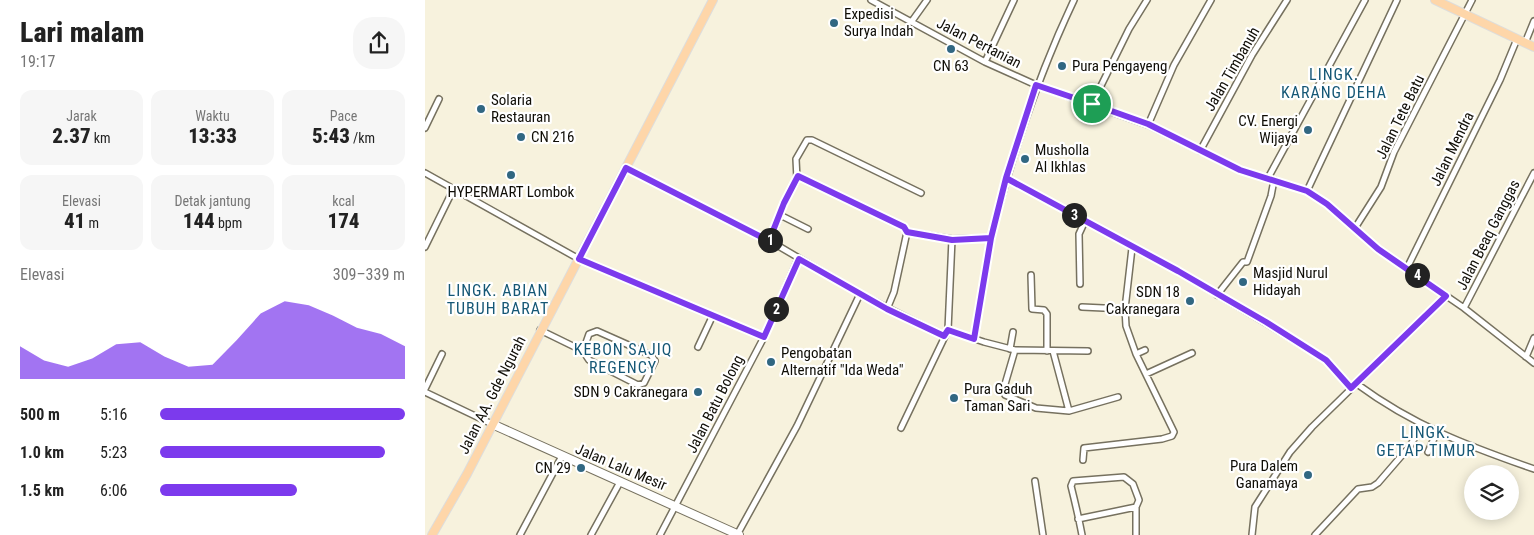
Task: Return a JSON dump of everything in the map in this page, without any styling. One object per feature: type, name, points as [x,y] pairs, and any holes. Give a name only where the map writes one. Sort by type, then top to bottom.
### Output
[{"type":"main road","name":"Jalan AA. Gde Ngurah","points":[[432,535],[493,424],[540,330],[579,259],[713,0]]},
{"type":"main road","points":[[1435,0],[1534,48]]},
{"type":"street","name":"Jalan Pertanian","points":[[871,0],[985,62],[1036,85],[1148,124],[1240,170],[1307,191],[1327,204],[1378,249],[1464,308],[1534,363]]},
{"type":"street","points":[[912,21],[927,0]]},
{"type":"street","points":[[985,62],[1013,0]]},
{"type":"street","points":[[974,339],[991,238],[1006,178],[1036,85],[1074,0]]},
{"type":"street","points":[[1092,104],[1129,29],[1147,0]]},
{"type":"street","points":[[1148,124],[1175,65],[1211,0]]},
{"type":"street","name":"Jalan Timbanuh","points":[[1200,151],[1252,55],[1287,0]]},
{"type":"street","points":[[1217,295],[1243,262],[1247,262],[1271,196],[1271,179],[1365,0]]},
{"type":"street","points":[[1307,191],[1397,0]]},
{"type":"street","name":"Jalan Tete Batu","points":[[1355,228],[1381,187],[1395,152],[1472,0]]},
{"type":"street","points":[[1525,43],[1534,21]]},
{"type":"street","name":"Jalan Mendra","points":[[1407,268],[1500,80],[1517,39]]},
{"type":"street","points":[[425,128],[439,99]]},
{"type":"street","points":[[769,241],[798,176],[796,159],[807,140],[812,140],[921,193]]},
{"type":"street","points":[[626,168],[769,241],[887,309],[944,336]]},
{"type":"street","name":"Jalan Beaq Ganggas","points":[[1464,308],[1534,172]]},
{"type":"street","points":[[425,173],[579,259],[764,337]]},
{"type":"street","points":[[798,176],[904,227],[907,232],[894,292],[887,309]]},
{"type":"street","points":[[1006,178],[1132,248],[1178,271],[1326,360],[1351,388]]},
{"type":"street","points":[[425,246],[453,190]]},
{"type":"street","points":[[780,215],[808,229]]},
{"type":"street","points":[[1080,284],[1079,234],[1085,221]]},
{"type":"street","points":[[907,232],[952,240],[991,238]]},
{"type":"street","points":[[901,428],[948,330],[952,240]]},
{"type":"street","points":[[1083,460],[1084,448],[1172,436],[1174,429],[1129,337],[1125,309],[1132,248]]},
{"type":"street","name":"Jalan Batu Bolong","points":[[660,535],[764,337],[800,260]]},
{"type":"street","points":[[1031,275],[1032,309],[1044,310],[1047,314],[1050,351],[1069,411]]},
{"type":"street","points":[[738,535],[797,426],[860,294]]},
{"type":"street","points":[[1252,535],[1253,512],[1266,487],[1304,436],[1446,296]]},
{"type":"street","points":[[1082,307],[1125,309]]},
{"type":"street","points":[[698,347],[713,315]]},
{"type":"street","points":[[540,330],[583,351],[589,360],[640,385],[644,383],[655,361],[651,355],[597,330],[589,334],[583,351]]},
{"type":"street","points":[[948,330],[1013,349],[1088,351]]},
{"type":"street","points":[[1013,332],[1013,349],[1003,391],[1005,395],[1036,408],[1069,411],[1118,397]]},
{"type":"street","points":[[1526,358],[1534,338]]},
{"type":"street","points":[[1136,354],[1145,350]]},
{"type":"street","points":[[1146,374],[1192,353]]},
{"type":"street","points":[[442,354],[425,390],[493,424]]},
{"type":"street","points":[[1357,384],[1383,403],[1422,426],[1534,470]]},
{"type":"street","name":"Jalan Lalu Mesir","points":[[493,424],[619,482],[676,505],[738,535]]},
{"type":"street","points":[[1315,535],[1357,489],[1371,487],[1378,483],[1410,446],[1422,426]]},
{"type":"street","points":[[1428,452],[1437,432]]},
{"type":"street","points":[[520,535],[562,456]]},
{"type":"street","points":[[1082,535],[1071,484],[1075,481],[1124,478],[1133,484],[1138,493],[1136,535]]},
{"type":"street","points":[[1035,481],[1043,535]]},
{"type":"street","points":[[591,535],[619,482]]},
{"type":"street","points":[[1078,519],[1136,508]]},
{"type":"place","name":"Expedisi Surya Indah","points":[[834,23]]},
{"type":"place","name":"CN 63","points":[[951,49]]},
{"type":"place","name":"Pura Pengayeng","points":[[1062,66]]},
{"type":"place","name":"Solaria Restauran","points":[[481,109]]},
{"type":"place","name":"CV. Energi Wijaya","points":[[1308,130]]},
{"type":"place","name":"CN 216","points":[[521,137]]},
{"type":"place","name":"Musholla Al Ikhlas","points":[[1025,159]]},
{"type":"place","name":"HYPERMART Lombok","points":[[511,175]]},
{"type":"place","name":"Masjid Nurul Hidayah","points":[[1243,282]]},
{"type":"place","name":"SDN 18 Cakranegara","points":[[1190,301]]},
{"type":"place","name":"Pengobatan Alternatif \"Ida Weda\"","points":[[771,362]]},
{"type":"place","name":"SDN 9 Cakranegara","points":[[698,392]]},
{"type":"place","name":"Pura Gaduh Taman Sari","points":[[954,398]]},
{"type":"place","name":"CN 29","points":[[581,468]]},
{"type":"place","name":"Pura Dalem Ganamaya","points":[[1308,475]]},
{"type":"district","name":"LINGK. KARANG DEHA","points":[[1334,83]]},
{"type":"district","name":"LINGK. ABIAN TUBUH BARAT","points":[[498,299]]},
{"type":"district","name":"KEBON SAJIQ REGENCY","points":[[623,358]]},
{"type":"district","name":"LINGK. GETAP TIMUR","points":[[1426,441]]},
{"type":"route","points":[[1092,104],[1036,85],[1006,178],[991,238],[952,240],[907,232],[906,228],[798,176],[787,196],[769,241],[626,168],[579,259],[764,337],[799,259],[887,309],[944,336],[948,330],[974,339],[991,238],[1006,178],[1132,248],[1178,271],[1266,322],[1326,360],[1351,388],[1446,296],[1378,249],[1327,204],[1307,191],[1240,170],[1148,124],[1092,104]]}]
